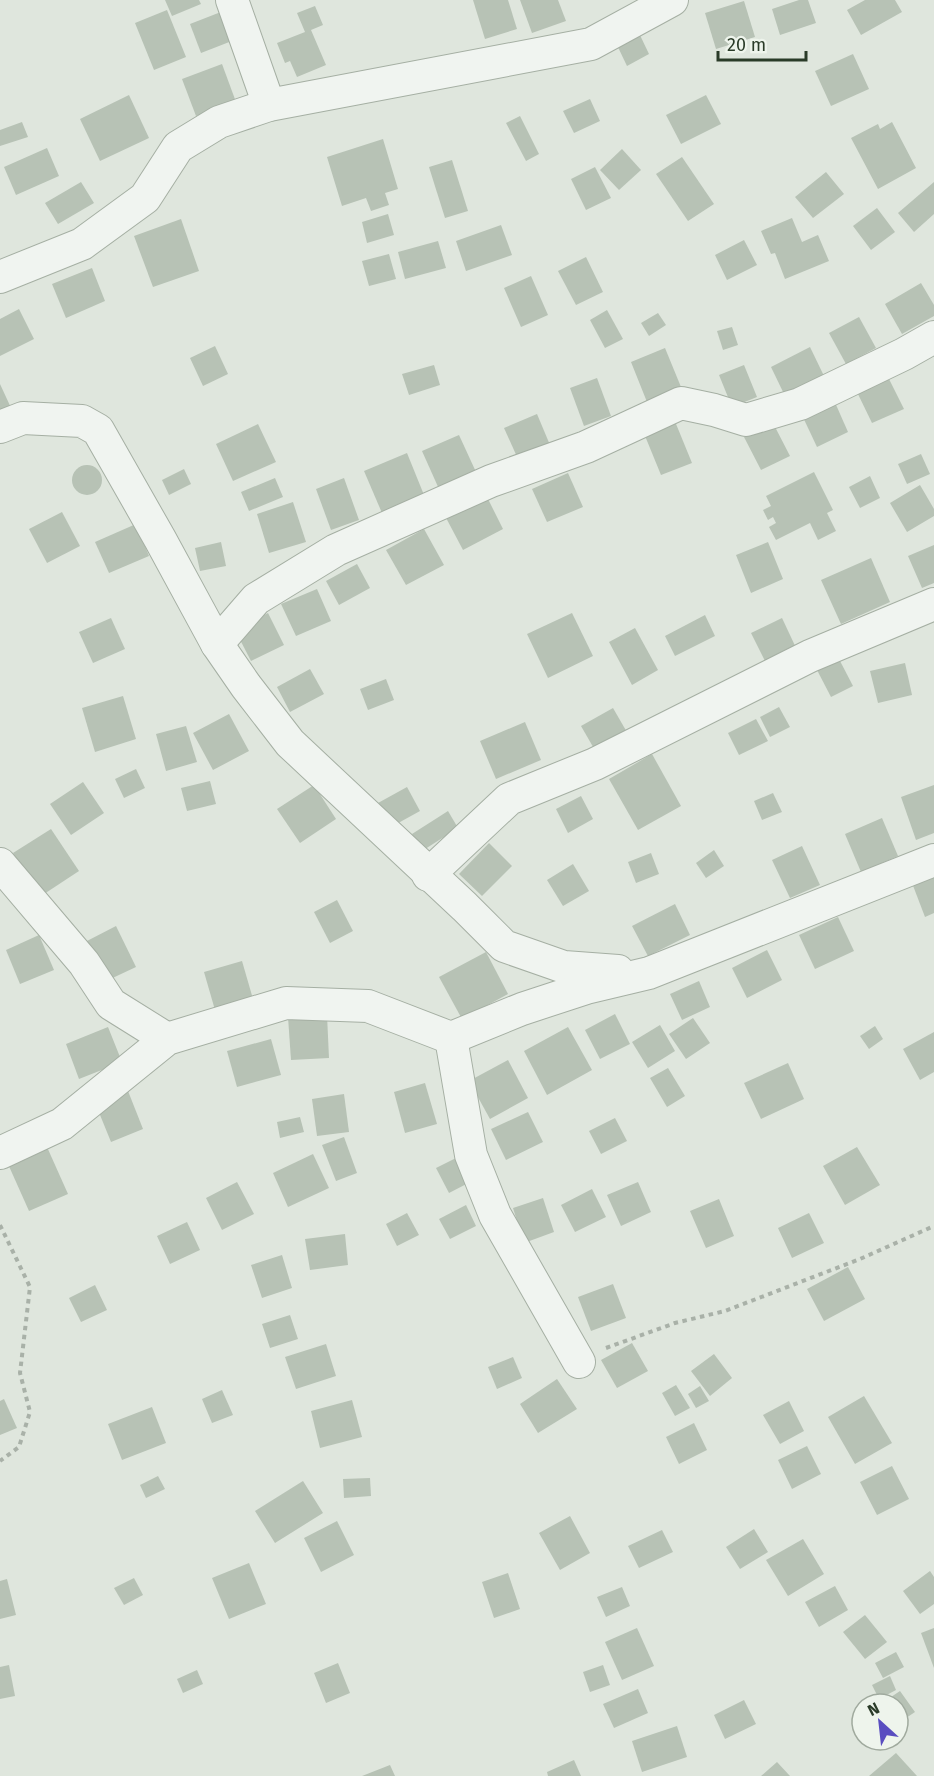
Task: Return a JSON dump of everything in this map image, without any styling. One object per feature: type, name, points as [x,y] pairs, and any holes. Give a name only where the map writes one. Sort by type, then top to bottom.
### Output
[{"type":"street","points":[[232,0],[269,105]]},
{"type":"street","points":[[0,278],[81,243],[145,198],[178,147],[219,122],[269,105],[591,44],[672,0]]},
{"type":"street","points":[[217,644],[256,599],[336,550],[491,481],[586,447],[681,403],[746,420],[800,404],[934,337]]},
{"type":"street","points":[[0,427],[23,418],[82,421],[98,430],[217,644],[290,743],[504,946],[564,967],[649,973]]},
{"type":"street","points":[[428,875],[509,799],[595,764],[810,656],[934,604]]},
{"type":"street","points":[[0,1153],[62,1124],[167,1039],[286,1003],[368,1006],[451,1038],[522,1009],[586,988],[649,973],[934,860]]},
{"type":"street","points":[[0,864],[84,963],[111,1004],[167,1039]]},
{"type":"street","points":[[451,1038],[471,1155],[495,1215],[579,1362]]},
{"type":"path","points":[[0,1225],[30,1287],[20,1373],[30,1412],[19,1447],[0,1461]]},
{"type":"path","points":[[579,1362],[601,1350],[675,1323],[724,1311],[773,1293],[934,1226]]},
{"type":"building","points":[[165,0],[199,0],[201,4],[172,16]]},
{"type":"building","points":[[473,0],[508,0],[517,29],[485,39]]},
{"type":"building","points":[[520,0],[558,0],[566,21],[532,33]]},
{"type":"building","points":[[799,0],[808,0],[816,23],[780,35],[772,9]]},
{"type":"building","points":[[865,0],[895,0],[902,12],[861,35],[847,10]]},
{"type":"building","points":[[744,1],[755,37],[716,49],[705,13]]},
{"type":"building","points":[[315,6],[323,25],[311,30],[326,65],[297,77],[290,61],[285,63],[277,43],[305,32],[297,13]]},
{"type":"building","points":[[167,10],[186,57],[154,70],[135,23]]},
{"type":"building","points":[[226,10],[237,39],[201,53],[190,24]]},
{"type":"building","points":[[638,31],[649,54],[627,66],[616,43]]},
{"type":"building","points":[[853,54],[869,89],[831,106],[815,71]]},
{"type":"building","points":[[222,64],[236,102],[196,116],[182,79]]},
{"type":"building","points":[[129,95],[149,138],[100,161],[80,119]]},
{"type":"building","points":[[706,95],[721,124],[681,144],[666,115]]},
{"type":"building","points":[[590,99],[600,121],[574,133],[563,111]]},
{"type":"building","points":[[520,116],[539,154],[526,161],[506,123]]},
{"type":"building","points":[[22,122],[28,137],[0,146],[0,130]]},
{"type":"building","points":[[892,122],[916,168],[878,189],[851,138],[878,124],[880,129]]},
{"type":"building","points":[[383,139],[398,189],[385,193],[389,205],[371,211],[366,198],[342,206],[327,157]]},
{"type":"building","points":[[47,148],[59,176],[16,195],[4,167]]},
{"type":"building","points":[[622,149],[641,170],[619,190],[600,170]]},
{"type":"building","points":[[682,157],[714,204],[688,221],[656,174]]},
{"type":"building","points":[[452,160],[468,211],[445,218],[429,167]]},
{"type":"building","points":[[595,167],[611,198],[586,210],[571,179]]},
{"type":"building","points":[[826,172],[844,194],[813,218],[795,197]]},
{"type":"building","points":[[81,182],[94,203],[58,224],[45,203]]},
{"type":"building","points":[[934,182],[934,214],[914,232],[898,213]]},
{"type":"building","points":[[877,208],[895,232],[871,250],[853,226]]},
{"type":"building","points":[[388,214],[394,235],[367,243],[362,222]]},
{"type":"building","points":[[792,218],[802,242],[818,235],[829,261],[785,279],[775,253],[771,254],[761,231]]},
{"type":"building","points":[[181,219],[199,271],[153,287],[134,236]]},
{"type":"building","points":[[501,225],[512,255],[466,271],[456,241]]},
{"type":"building","points":[[744,240],[757,265],[727,280],[715,255]]},
{"type":"building","points":[[438,241],[446,268],[405,279],[398,252]]},
{"type":"building","points":[[389,254],[396,279],[369,286],[362,261]]},
{"type":"building","points":[[586,257],[603,292],[576,305],[558,271]]},
{"type":"building","points":[[92,268],[105,301],[66,318],[52,284]]},
{"type":"building","points":[[531,276],[548,315],[521,327],[504,288]]},
{"type":"building","points":[[921,283],[934,305],[934,316],[902,334],[885,304]]},
{"type":"building","points":[[19,309],[34,339],[0,356],[0,319]]},
{"type":"building","points":[[607,310],[623,339],[605,348],[590,320]]},
{"type":"building","points":[[658,313],[666,325],[649,336],[641,323]]},
{"type":"building","points":[[859,317],[876,348],[846,364],[829,333]]},
{"type":"building","points":[[732,327],[738,345],[723,350],[717,331]]},
{"type":"building","points":[[215,346],[228,374],[203,386],[190,358]]},
{"type":"building","points":[[810,347],[824,376],[785,396],[771,367]]},
{"type":"building","points":[[665,348],[681,387],[647,402],[631,362]]},
{"type":"building","points":[[434,365],[440,385],[409,395],[402,374]]},
{"type":"building","points":[[744,365],[757,397],[732,407],[719,375]]},
{"type":"building","points":[[887,375],[904,409],[872,423],[856,390]]},
{"type":"building","points":[[597,378],[611,416],[584,426],[570,388]]},
{"type":"building","points":[[0,384],[12,410],[0,415]]},
{"type":"building","points":[[833,398],[848,432],[817,447],[801,413]]},
{"type":"building","points":[[537,414],[550,445],[518,459],[504,428]]},
{"type":"building","points":[[674,419],[692,463],[661,475],[643,431]]},
{"type":"building","points":[[773,423],[790,456],[761,470],[744,437]]},
{"type":"building","points":[[258,424],[276,462],[233,481],[216,444]]},
{"type":"building","points":[[459,435],[476,472],[439,489],[422,451]]},
{"type":"building","points":[[407,453],[424,495],[382,513],[364,471]]},
{"type":"building","points":[[921,454],[930,474],[907,484],[898,464]]},
{"type":"building","points":[[87,465],[98,469],[102,480],[98,491],[87,495],[76,491],[72,480],[76,469]]},
{"type":"building","points":[[184,469],[191,484],[169,495],[162,480]]},
{"type":"building","points":[[814,472],[833,510],[827,513],[836,531],[818,540],[810,523],[776,540],[769,527],[776,523],[773,517],[768,520],[763,510],[771,506],[766,496]]},
{"type":"building","points":[[568,473],[583,507],[547,522],[532,489]]},
{"type":"building","points":[[870,476],[880,498],[860,508],[849,487]]},
{"type":"building","points":[[275,478],[283,497],[249,511],[241,492]]},
{"type":"building","points":[[344,478],[359,520],[331,530],[316,489]]},
{"type":"building","points":[[920,485],[934,509],[934,516],[907,532],[890,503]]},
{"type":"building","points":[[485,493],[503,529],[463,550],[444,514]]},
{"type":"building","points":[[293,502],[306,542],[269,553],[257,514]]},
{"type":"building","points":[[62,512],[80,546],[47,563],[29,529]]},
{"type":"building","points":[[136,524],[149,556],[109,573],[95,542]]},
{"type":"building","points":[[424,529],[444,565],[406,585],[386,550]]},
{"type":"building","points":[[221,542],[226,566],[200,571],[195,548]]},
{"type":"building","points":[[768,542],[783,579],[751,593],[736,555]]},
{"type":"building","points":[[934,545],[934,583],[922,588],[908,556]]},
{"type":"building","points":[[871,558],[890,602],[841,624],[821,580]]},
{"type":"building","points":[[357,564],[370,588],[339,605],[326,581]]},
{"type":"building","points":[[317,589],[331,621],[296,636],[281,604]]},
{"type":"building","points":[[268,613],[284,645],[251,661],[235,630]]},
{"type":"building","points":[[572,613],[593,656],[548,678],[527,634]]},
{"type":"building","points":[[705,615],[715,636],[675,656],[665,636]]},
{"type":"building","points":[[111,618],[125,649],[93,663],[79,632]]},
{"type":"building","points":[[782,618],[797,650],[767,665],[751,633]]},
{"type":"building","points":[[635,628],[658,670],[632,685],[609,642]]},
{"type":"building","points":[[839,659],[853,686],[831,697],[817,670]]},
{"type":"building","points":[[905,663],[912,695],[878,703],[870,671]]},
{"type":"building","points":[[310,669],[324,694],[290,712],[277,687]]},
{"type":"building","points":[[386,679],[394,700],[368,710],[360,689]]},
{"type":"building","points":[[123,696],[136,739],[95,752],[82,708]]},
{"type":"building","points":[[779,707],[790,727],[770,737],[760,717]]},
{"type":"building","points":[[613,708],[628,734],[596,752],[581,726]]},
{"type":"building","points":[[229,714],[249,751],[213,770],[193,733]]},
{"type":"building","points":[[756,719],[768,741],[739,755],[728,733]]},
{"type":"building","points":[[525,722],[541,760],[496,779],[480,741]]},
{"type":"building","points":[[186,726],[197,762],[166,771],[156,734]]},
{"type":"building","points":[[652,754],[681,806],[638,830],[609,779]]},
{"type":"building","points":[[136,769],[145,788],[124,798],[115,779]]},
{"type":"building","points":[[210,781],[216,804],[187,811],[181,788]]},
{"type":"building","points":[[83,782],[104,813],[71,835],[50,804]]},
{"type":"building","points":[[314,785],[336,819],[300,843],[277,809]]},
{"type":"building","points":[[934,785],[934,833],[916,840],[901,797]]},
{"type":"building","points":[[407,787],[420,811],[391,827],[378,803]]},
{"type":"building","points":[[773,793],[782,812],[762,820],[754,801]]},
{"type":"building","points":[[581,796],[593,819],[568,833],[556,809]]},
{"type":"building","points":[[448,811],[458,828],[422,851],[412,834]]},
{"type":"building","points":[[882,818],[898,856],[861,872],[845,834]]},
{"type":"building","points":[[51,829],[79,871],[41,896],[13,853]]},
{"type":"building","points":[[489,843],[512,866],[482,896],[459,874]]},
{"type":"building","points":[[802,846],[820,885],[790,898],[772,860]]},
{"type":"building","points":[[714,850],[724,866],[706,878],[696,863]]},
{"type":"building","points":[[651,853],[659,874],[636,883],[628,862]]},
{"type":"building","points":[[573,864],[589,891],[563,906],[547,880]]},
{"type":"building","points":[[934,874],[934,913],[925,917],[912,883]]},
{"type":"building","points":[[337,900],[353,931],[330,943],[314,912]]},
{"type":"building","points":[[675,904],[690,935],[648,956],[632,926]]},
{"type":"building","points":[[838,917],[854,951],[815,969],[799,935]]},
{"type":"building","points":[[116,926],[136,967],[104,982],[85,942]]},
{"type":"building","points":[[39,935],[54,970],[20,984],[6,950]]},
{"type":"building","points":[[767,950],[782,980],[747,998],[732,968]]},
{"type":"building","points":[[486,952],[508,994],[462,1019],[439,977]]},
{"type":"building","points":[[242,961],[253,999],[215,1010],[204,972]]},
{"type":"building","points":[[699,981],[710,1007],[682,1020],[670,994]]},
{"type":"building","points":[[615,1014],[630,1044],[600,1059],[585,1030]]},
{"type":"building","points":[[327,1015],[329,1058],[291,1060],[288,1017]]},
{"type":"building","points":[[693,1018],[710,1043],[686,1059],[669,1034]]},
{"type":"building","points":[[660,1025],[675,1051],[648,1068],[632,1042]]},
{"type":"building","points":[[875,1026],[883,1039],[869,1049],[860,1036]]},
{"type":"building","points":[[108,1027],[122,1062],[79,1079],[66,1044]]},
{"type":"building","points":[[568,1027],[592,1070],[547,1095],[524,1051]]},
{"type":"building","points":[[934,1032],[934,1072],[920,1080],[903,1049]]},
{"type":"building","points":[[271,1039],[281,1075],[237,1087],[227,1051]]},
{"type":"building","points":[[508,1060],[528,1098],[490,1119],[469,1081]]},
{"type":"building","points":[[788,1063],[804,1099],[761,1119],[744,1083]]},
{"type":"building","points":[[668,1068],[685,1096],[667,1107],[650,1078]]},
{"type":"building","points":[[425,1083],[437,1124],[405,1133],[394,1092]]},
{"type":"building","points":[[128,1091],[143,1129],[111,1142],[96,1105]]},
{"type":"building","points":[[344,1094],[349,1132],[317,1136],[312,1099]]},
{"type":"building","points":[[528,1112],[543,1142],[506,1160],[491,1129]]},
{"type":"building","points":[[300,1117],[304,1132],[280,1138],[277,1122]]},
{"type":"building","points":[[615,1118],[627,1141],[601,1154],[589,1131]]},
{"type":"building","points":[[344,1137],[357,1173],[336,1181],[322,1145]]},
{"type":"building","points":[[47,1147],[68,1194],[29,1211],[8,1164]]},
{"type":"building","points":[[857,1147],[880,1185],[845,1205],[823,1166]]},
{"type":"building","points":[[466,1153],[478,1178],[449,1193],[436,1168]]},
{"type":"building","points":[[313,1154],[329,1188],[288,1207],[273,1173]]},
{"type":"building","points":[[237,1182],[254,1214],[222,1230],[206,1198]]},
{"type":"building","points":[[638,1182],[651,1212],[621,1226],[607,1195]]},
{"type":"building","points":[[592,1189],[606,1217],[575,1232],[561,1205]]},
{"type":"building","points":[[543,1198],[554,1232],[524,1243],[513,1208]]},
{"type":"building","points":[[719,1199],[734,1236],[706,1248],[690,1211]]},
{"type":"building","points":[[466,1205],[476,1226],[450,1239],[439,1219]]},
{"type":"building","points":[[407,1213],[419,1235],[397,1246],[386,1224]]},
{"type":"building","points":[[809,1213],[824,1243],[792,1258],[778,1228]]},
{"type":"building","points":[[187,1222],[200,1250],[170,1264],[157,1236]]},
{"type":"building","points":[[345,1234],[348,1265],[310,1270],[305,1239]]},
{"type":"building","points":[[282,1255],[292,1288],[262,1298],[251,1265]]},
{"type":"building","points":[[848,1267],[865,1299],[824,1321],[807,1289]]},
{"type":"building","points":[[613,1284],[626,1318],[591,1331],[578,1297]]},
{"type":"building","points":[[95,1285],[107,1310],[81,1322],[69,1298]]},
{"type":"building","points":[[290,1315],[298,1339],[270,1348],[262,1324]]},
{"type":"building","points":[[632,1343],[648,1371],[617,1388],[601,1360]]},
{"type":"building","points":[[326,1344],[336,1376],[296,1389],[285,1357]]},
{"type":"building","points":[[714,1354],[732,1378],[710,1396],[691,1371]]},
{"type":"building","points":[[513,1357],[522,1378],[497,1389],[488,1367]]},
{"type":"building","points":[[557,1379],[577,1409],[538,1433],[520,1404]]},
{"type":"building","points":[[676,1385],[690,1408],[675,1416],[662,1393]]},
{"type":"building","points":[[700,1386],[709,1401],[696,1408],[688,1394]]},
{"type":"building","points":[[222,1390],[233,1415],[212,1423],[202,1399]]},
{"type":"building","points":[[864,1396],[892,1443],[855,1464],[828,1417]]},
{"type":"building","points":[[4,1399],[17,1428],[0,1435],[0,1401]]},
{"type":"building","points":[[352,1400],[362,1437],[320,1448],[311,1411]]},
{"type":"building","points":[[789,1401],[804,1431],[780,1444],[763,1415]]},
{"type":"building","points":[[152,1407],[166,1443],[122,1460],[108,1424]]},
{"type":"building","points":[[694,1423],[707,1450],[679,1464],[666,1437]]},
{"type":"building","points":[[807,1446],[821,1474],[792,1489],[778,1460]]},
{"type":"building","points":[[892,1466],[909,1499],[877,1515],[860,1482]]},
{"type":"building","points":[[158,1476],[165,1489],[146,1498],[140,1485]]},
{"type":"building","points":[[370,1478],[371,1496],[344,1498],[343,1479]]},
{"type":"building","points":[[303,1481],[323,1513],[275,1543],[255,1511]]},
{"type":"building","points":[[570,1516],[590,1553],[560,1570],[539,1533]]},
{"type":"building","points":[[337,1521],[354,1555],[321,1572],[304,1538]]},
{"type":"building","points":[[754,1529],[768,1552],[740,1569],[726,1547]]},
{"type":"building","points":[[662,1530],[673,1552],[639,1568],[628,1546]]},
{"type":"building","points":[[803,1539],[824,1574],[788,1596],[766,1560]]},
{"type":"building","points":[[249,1563],[266,1604],[229,1619],[212,1578]]},
{"type":"building","points":[[930,1571],[934,1577],[934,1604],[920,1614],[903,1591]]},
{"type":"building","points":[[508,1573],[520,1609],[494,1618],[482,1582]]},
{"type":"building","points":[[134,1578],[143,1595],[124,1605],[114,1588]]},
{"type":"building","points":[[7,1579],[16,1615],[0,1619],[0,1581]]},
{"type":"building","points":[[835,1586],[848,1610],[819,1627],[805,1602]]},
{"type":"building","points":[[622,1587],[630,1606],[606,1617],[597,1597]]},
{"type":"building","points":[[865,1615],[887,1642],[865,1659],[843,1632]]},
{"type":"building","points":[[637,1628],[654,1666],[622,1680],[605,1642]]},
{"type":"building","points":[[934,1628],[934,1668],[921,1633]]},
{"type":"building","points":[[896,1652],[904,1667],[883,1678],[875,1663]]},
{"type":"building","points":[[338,1663],[350,1693],[326,1703],[314,1673]]},
{"type":"building","points":[[9,1665],[15,1696],[0,1699],[0,1667]]},
{"type":"building","points":[[603,1665],[610,1685],[590,1692],[583,1672]]},
{"type":"building","points":[[197,1670],[203,1684],[183,1693],[177,1679]]},
{"type":"building","points":[[890,1676],[896,1690],[876,1692],[872,1685]]},
{"type":"building","points":[[638,1689],[648,1713],[614,1728],[603,1704]]},
{"type":"building","points":[[744,1700],[756,1724],[725,1739],[714,1715]]},
{"type":"building","points":[[910,1705],[915,1712],[910,1715]]},
{"type":"building","points":[[677,1726],[687,1757],[642,1772],[632,1741]]},
{"type":"building","points":[[896,1753],[917,1776],[869,1776]]},
{"type":"building","points":[[574,1760],[581,1776],[548,1776],[547,1772]]},
{"type":"building","points":[[777,1762],[790,1776],[761,1776]]},
{"type":"building","points":[[390,1765],[395,1776],[362,1776]]}]
